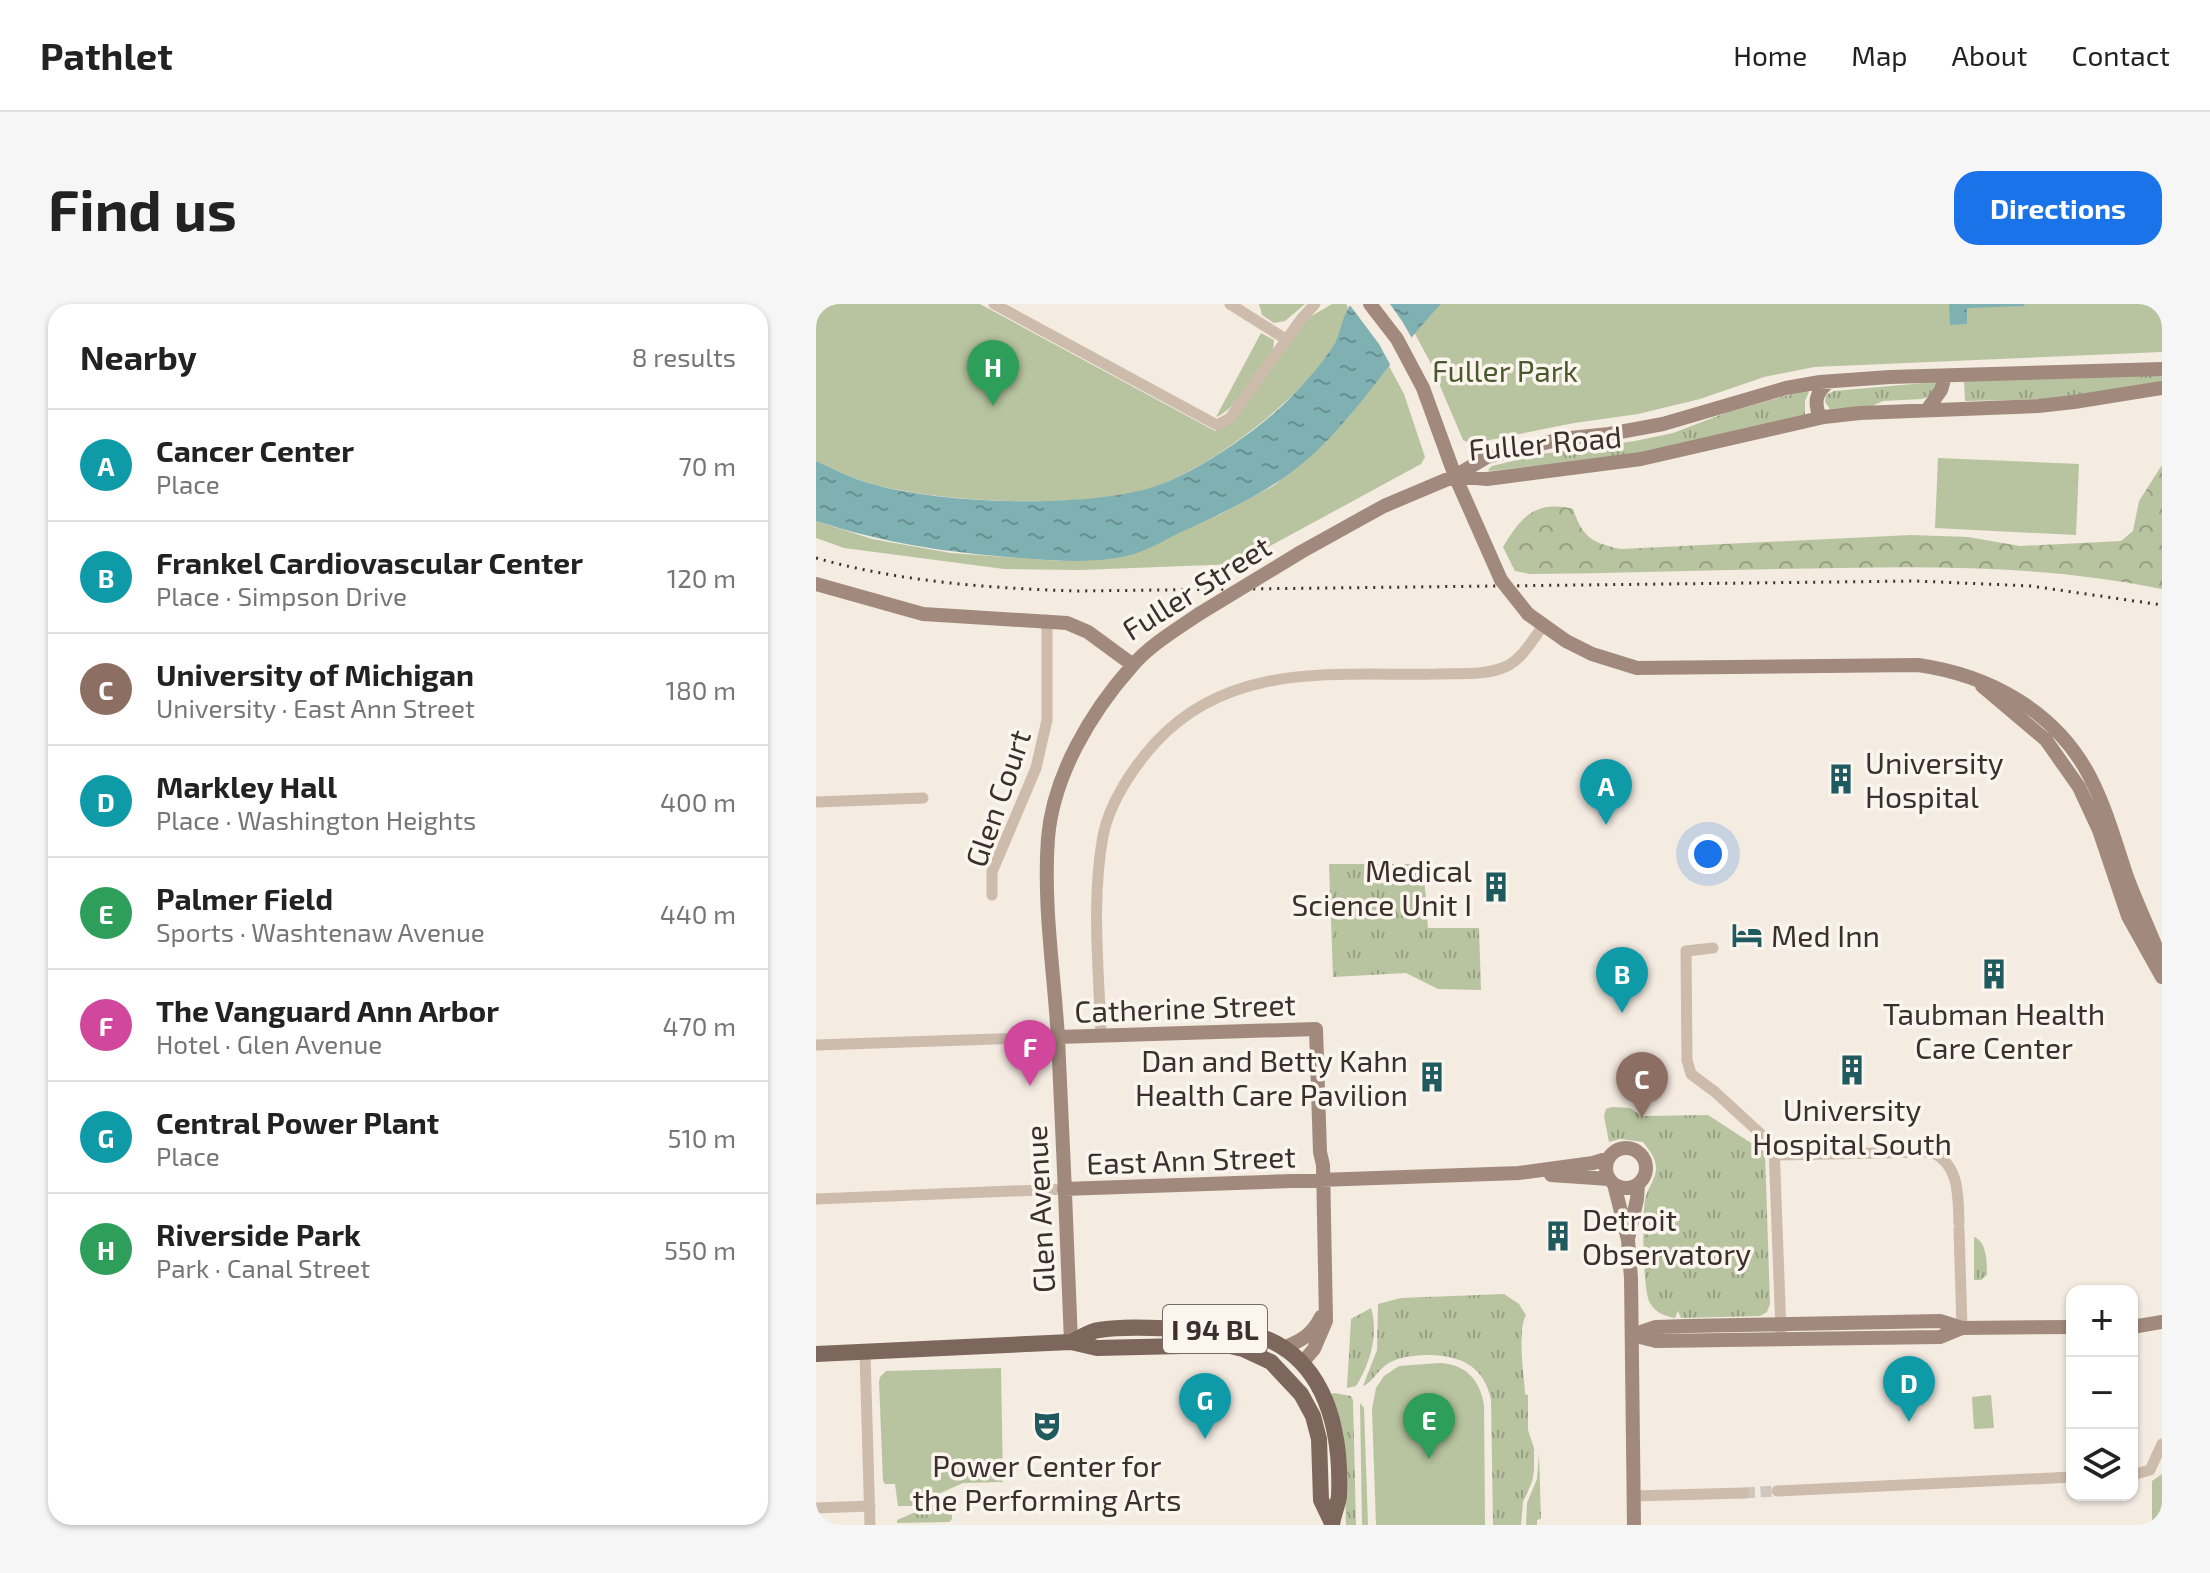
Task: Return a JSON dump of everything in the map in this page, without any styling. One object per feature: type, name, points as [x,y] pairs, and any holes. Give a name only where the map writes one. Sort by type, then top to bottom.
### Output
[{"type":"main road","name":"I 94 BL","points":[[1071,1342],[1096,1330],[1220,1329],[1241,1331],[1283,1348],[1302,1363],[1315,1379],[1326,1400],[1337,1434],[1339,1499],[1332,1524]]},
{"type":"main road","name":"I 94 BL","points":[[816,1354],[1071,1342],[1097,1348],[1226,1345],[1243,1349],[1271,1362],[1301,1394],[1313,1416],[1319,1447],[1321,1500],[1332,1524]]},
{"type":"main road","points":[[1271,1362],[1292,1367],[1302,1363]]},
{"type":"street","points":[[994,304],[1217,425],[1230,418],[1315,304]]},
{"type":"street","points":[[1230,304],[1248,308],[1287,340]]},
{"type":"street","points":[[1370,304],[1397,339],[1413,369],[1488,554],[1501,580],[1528,614],[1543,626],[1597,656],[1637,668],[1893,664],[1940,668],[1976,680],[2046,740],[2079,787],[2099,830],[2128,916],[2159,970]]},
{"type":"street","name":"Fuller Road","points":[[1455,476],[1487,457],[1509,451],[1561,439],[1663,424],[1786,388],[1829,382],[1945,376],[2162,369]]},
{"type":"street","points":[[1927,410],[1941,390],[1945,376]]},
{"type":"street","points":[[1820,418],[1815,405],[1817,396],[1829,382]]},
{"type":"street","name":"Fuller Road","points":[[1455,476],[1487,479],[1641,459],[1820,418],[2062,404],[2162,388]]},
{"type":"street","name":"Fuller Street","points":[[816,584],[923,614],[1067,623],[1088,632],[1133,665],[1199,614],[1301,552],[1384,506],[1455,476]]},
{"type":"street","name":"Glen Court","points":[[992,895],[992,872],[1036,768],[1045,732],[1049,704],[1047,620]]},
{"type":"street","points":[[1101,1036],[1096,881],[1103,832],[1124,784],[1171,726],[1196,708],[1229,691],[1266,680],[1315,675],[1451,673],[1496,669],[1515,661],[1543,626]]},
{"type":"street","name":"Glen Avenue","points":[[1071,1342],[1058,1037],[1046,867],[1048,834],[1066,770],[1083,735],[1133,665]]},
{"type":"street","points":[[816,802],[923,798]]},
{"type":"street","points":[[1713,948],[1686,951],[1687,1060],[1691,1074],[1774,1146],[1781,1332]]},
{"type":"street","name":"Catherine Street","points":[[816,1045],[1316,1029],[1323,1181]]},
{"type":"street","points":[[1611,1181],[1625,1189],[1638,1185],[1646,1169],[1640,1153],[1624,1149],[1613,1153],[1606,1165],[1628,1240],[1634,1525]]},
{"type":"street","points":[[1775,1155],[1931,1152],[1939,1156],[1956,1179],[1962,1328]]},
{"type":"street","name":"East Ann Street","points":[[816,1199],[1519,1173],[1609,1158]]},
{"type":"street","name":"East Ann Street","points":[[1519,1173],[1611,1181]]},
{"type":"street","points":[[1302,1363],[1314,1349],[1326,1321],[1323,1181]]},
{"type":"street","points":[[1628,1240],[1638,1185]]},
{"type":"street","points":[[1283,1348],[1304,1339],[1313,1331],[1326,1298]]},
{"type":"street","points":[[2138,1326],[2162,1322]]},
{"type":"street","points":[[1632,1335],[1656,1341],[1781,1332],[1940,1337],[1962,1328],[2066,1327]]},
{"type":"street","points":[[865,1353],[870,1525]]},
{"type":"street","points":[[2138,1473],[2150,1470],[2162,1444]]},
{"type":"street","points":[[1777,1491],[2066,1477]]},
{"type":"street","points":[[1634,1496],[1744,1493]]},
{"type":"street","points":[[816,1508],[870,1506]]},
{"type":"green space","points":[[816,304],[980,304],[1215,431],[1222,427],[1308,318],[1332,304],[1346,304],[1348,307],[1333,347],[1300,388],[1254,428],[1204,463],[1157,486],[1129,494],[1056,501],[1016,501],[901,491],[865,482],[816,461]]},
{"type":"green space","points":[[1259,304],[1305,304],[1285,321],[1274,323],[1262,315]]},
{"type":"green space","name":"Fuller Park","points":[[1441,304],[2162,304],[2162,352],[1814,367],[1764,377],[1700,399],[1638,414],[1470,444],[1463,440],[1414,332]]},
{"type":"green space","points":[[1261,333],[1274,340],[1273,350],[1232,406],[1216,417]]},
{"type":"green space","name":"Fuller Park","points":[[1389,366],[1404,394],[1425,457],[1421,464],[1237,564],[1081,570],[1004,569],[844,548],[816,538],[816,521],[872,539],[951,553],[1060,561],[1099,559],[1221,514],[1273,486],[1341,425]]},
{"type":"green space","points":[[2162,373],[2162,382],[2052,399],[1965,401],[1964,381]]},
{"type":"green space","points":[[1935,382],[1929,396],[1922,399],[1830,409],[1825,402],[1826,395],[1834,391]]},
{"type":"green space","points":[[1807,390],[1805,415],[1677,447],[1592,460],[1488,470],[1492,466],[1542,454],[1673,433],[1728,412]]},
{"type":"green space","points":[[1938,458],[2079,464],[2076,535],[1935,528]]},
{"type":"green space","points":[[2162,465],[2162,589],[2082,576],[1962,568],[1530,574],[1515,571],[1503,547],[1523,519],[1530,513],[1549,507],[1573,509],[1590,538],[1621,549],[1911,535],[1968,537],[2020,546],[2121,541],[2133,531],[2139,501]]},
{"type":"green space","points":[[1329,864],[1423,864],[1428,928],[1479,928],[1481,990],[1438,989],[1406,973],[1333,977]]},
{"type":"green space","points":[[1630,1108],[1642,1116],[1708,1115],[1765,1152],[1770,1304],[1767,1312],[1760,1316],[1681,1318],[1678,1311],[1675,1318],[1660,1313],[1651,1305],[1645,1282],[1644,1221],[1645,1200],[1656,1166],[1643,1142],[1620,1139],[1609,1142],[1604,1116],[1606,1109]]},
{"type":"green space","points":[[1974,1237],[1982,1243],[1986,1259],[1987,1275],[1981,1280],[1974,1280]]},
{"type":"green space","points":[[1504,1294],[1519,1304],[1526,1315],[1522,1353],[1534,1471],[1523,1502],[1521,1525],[1493,1525],[1491,1399],[1482,1377],[1475,1370],[1449,1357],[1407,1357],[1385,1366],[1363,1386],[1377,1350],[1378,1304],[1401,1298]]},
{"type":"green space","points":[[1371,1308],[1374,1328],[1369,1359],[1356,1386],[1347,1388],[1351,1319]]},
{"type":"green space","points":[[1439,1363],[1464,1370],[1475,1381],[1482,1396],[1485,1525],[1376,1525],[1372,1409],[1376,1388],[1384,1376],[1399,1366]]},
{"type":"green space","points":[[1001,1368],[1003,1482],[963,1483],[911,1506],[898,1506],[895,1484],[885,1484],[883,1481],[880,1377],[886,1371]]},
{"type":"green space","points":[[1331,1394],[1351,1396],[1353,1400],[1356,1525],[1346,1525],[1343,1431]]},
{"type":"green space","points":[[1991,1395],[1994,1428],[1974,1429],[1972,1397]]},
{"type":"green space","points":[[1360,1403],[1364,1408],[1368,1525],[1362,1525]]},
{"type":"green space","points":[[1539,1454],[1541,1519],[1537,1520],[1537,1525],[1526,1525],[1527,1503],[1537,1479]]},
{"type":"green space","points":[[2162,1474],[2162,1525],[2152,1525],[2152,1481]]},
{"type":"green space","points":[[939,1502],[952,1502],[952,1519],[949,1522],[897,1523],[897,1520]]},
{"type":"water","points":[[1351,304],[1441,304],[1345,421],[1310,457],[1248,500],[1146,550],[1092,560],[1019,558],[916,546],[816,521],[816,461],[851,477],[901,491],[974,499],[1055,501],[1093,498],[1128,493],[1172,480],[1229,447],[1281,407],[1328,354]]},
{"type":"water","points":[[1949,304],[2025,306],[1967,308],[1967,324],[1950,325]]},
{"type":"pier","points":[[1349,304],[1390,304],[1402,321],[1413,340],[1392,368],[1379,344]]},
{"type":"tunnel","points":[[1744,1493],[1777,1491]]},
{"type":"railway","points":[[816,558],[880,573],[945,582],[1076,591],[1916,581],[2031,586],[2162,605]]},
{"type":"place","name":"Riverside Park","points":[[993,406]]},
{"type":"place","name":"University Hospital","points":[[1841,779]]},
{"type":"place","name":"Cancer Center","points":[[1606,825]]},
{"type":"place","name":"Medical Science Unit I","points":[[1496,887]]},
{"type":"place","name":"Med Inn","points":[[1747,935]]},
{"type":"place","name":"Taubman Health Care Center","points":[[1994,974]]},
{"type":"place","name":"Frankel Cardiovascular Center","points":[[1622,1013]]},
{"type":"place","name":"University Hospital South","points":[[1852,1070]]},
{"type":"place","name":"Dan and Betty Kahn Health Care Pavilion","points":[[1432,1077]]},
{"type":"place","name":"The Vanguard Ann Arbor","points":[[1030,1086]]},
{"type":"place","name":"University of Michigan","points":[[1642,1118]]},
{"type":"place","name":"Detroit Observatory","points":[[1558,1236]]},
{"type":"place","name":"Markley Hall","points":[[1909,1422]]},
{"type":"place","name":"Power Center for the Performing Arts","points":[[1047,1426]]},
{"type":"place","name":"Central Power Plant","points":[[1205,1439]]},
{"type":"place","name":"Palmer Field","points":[[1429,1459]]}]
